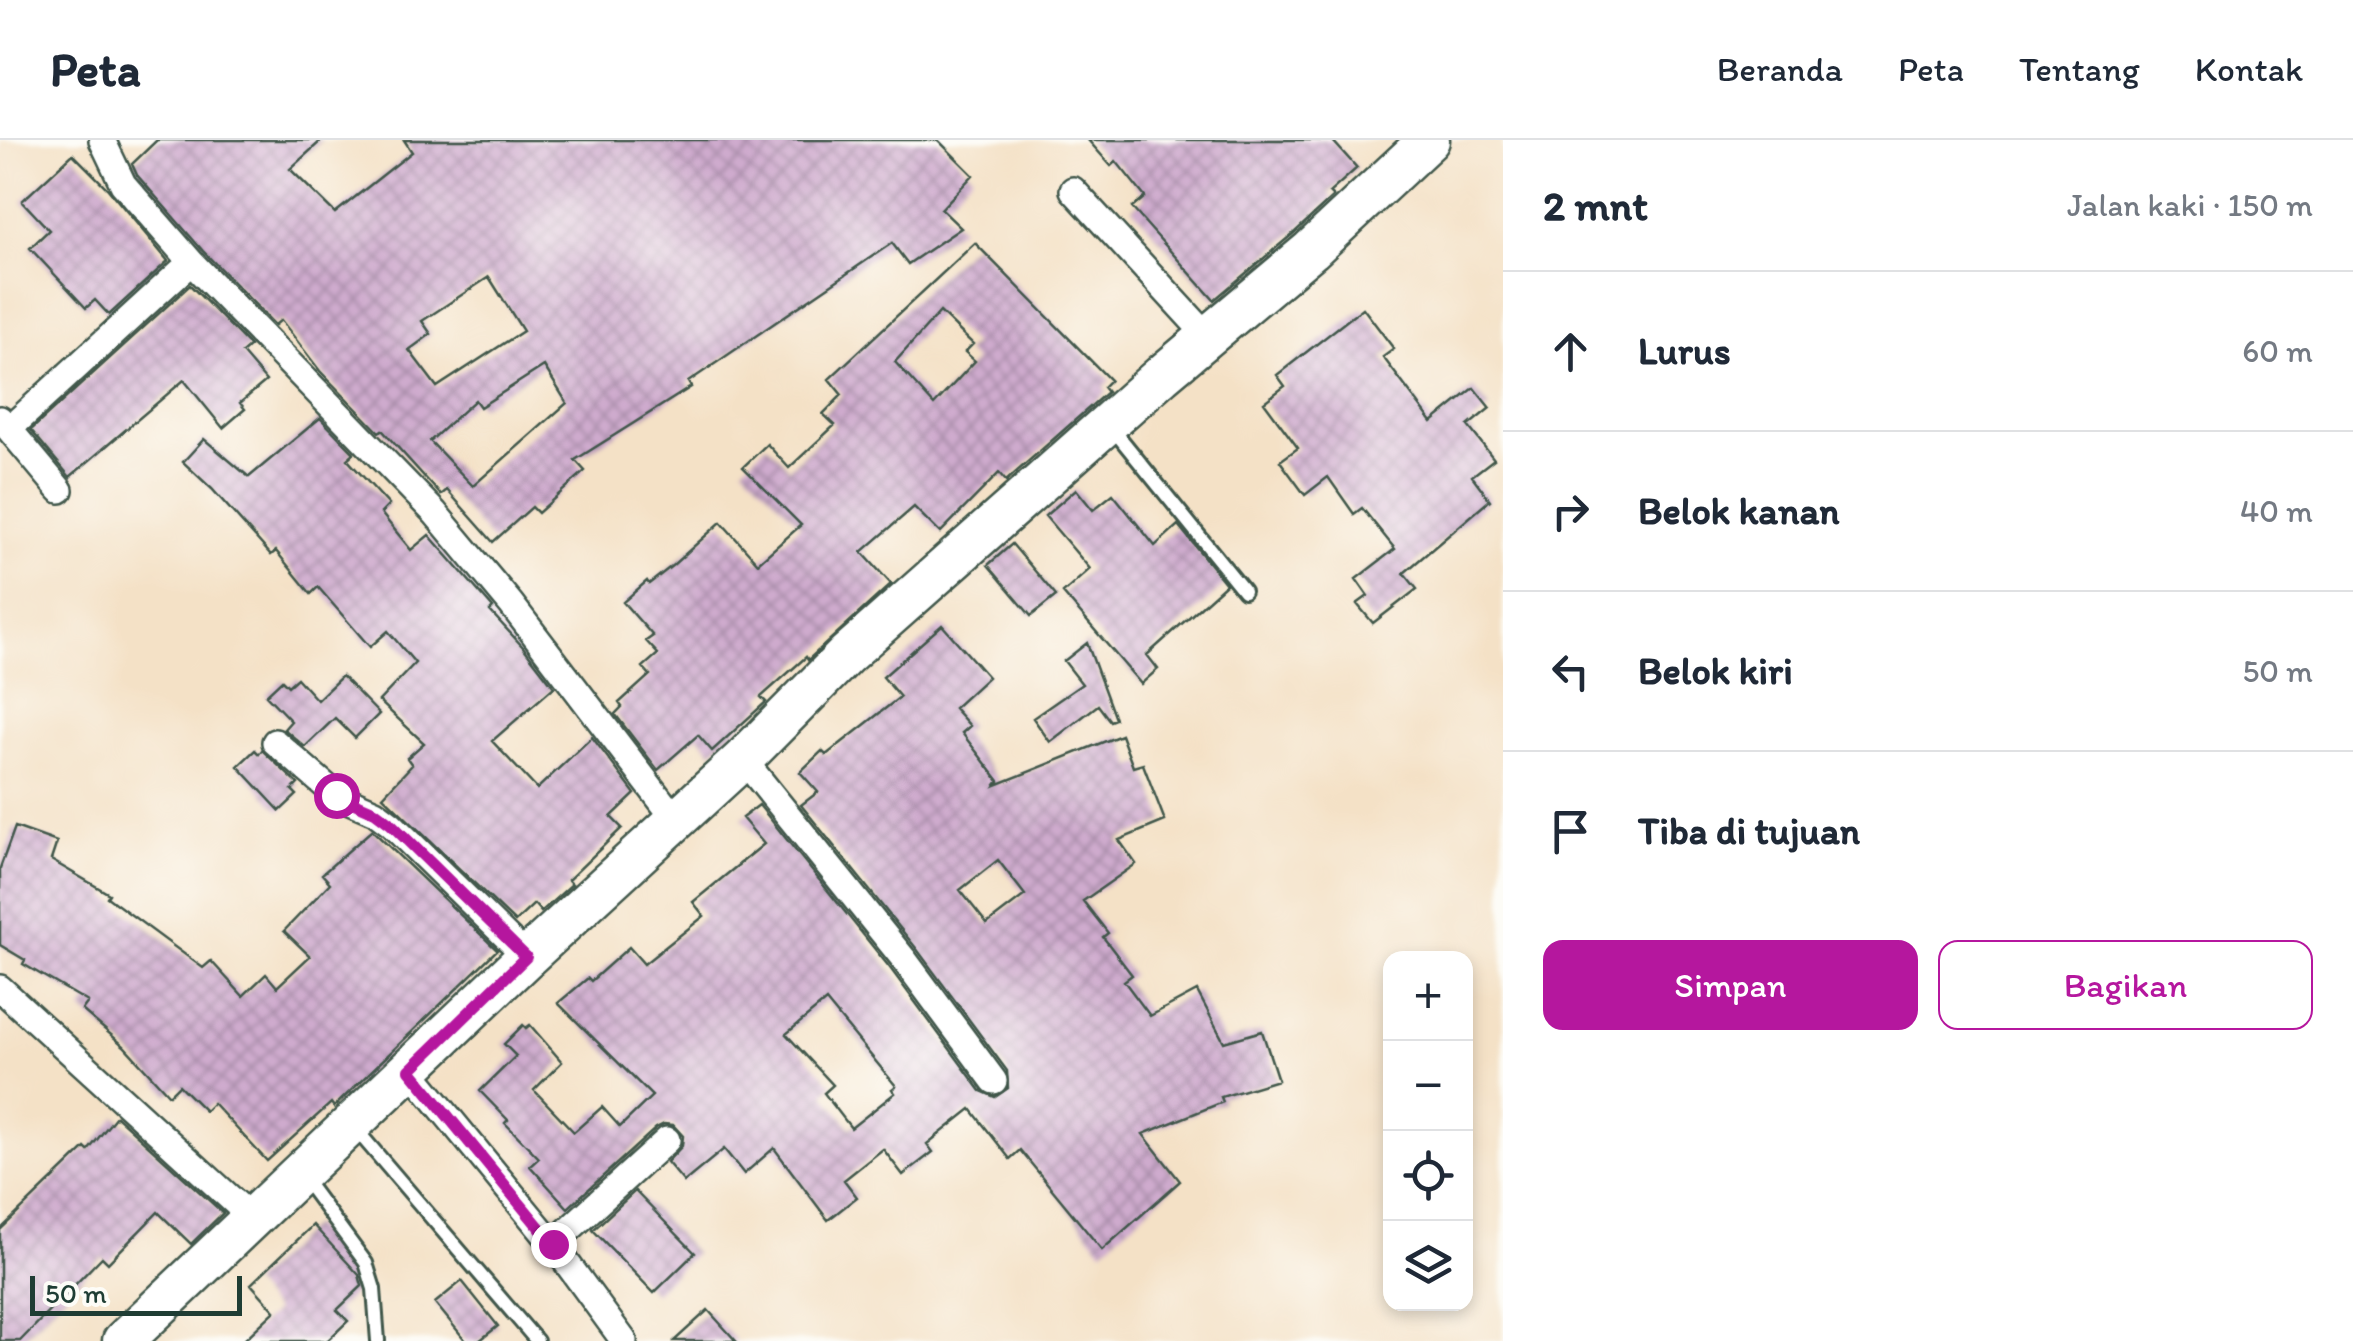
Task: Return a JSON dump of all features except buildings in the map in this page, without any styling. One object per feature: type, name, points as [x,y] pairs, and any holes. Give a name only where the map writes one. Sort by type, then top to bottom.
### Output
[{"type":"main road","points":[[123,1341],[526,957],[743,759],[846,655],[1108,422],[1311,250],[1429,140]]},
{"type":"street","points":[[102,140],[123,184],[192,262],[435,513],[511,604],[676,819]]},
{"type":"street","points":[[1073,190],[1209,338]]},
{"type":"street","points":[[60,490],[4,424],[192,262]]},
{"type":"street","points":[[275,742],[336,795],[375,812],[391,824],[526,957]]},
{"type":"street","points":[[743,759],[903,958],[994,1080]]},
{"type":"street","points":[[0,988],[252,1218]]},
{"type":"street","points":[[410,1070],[553,1244],[624,1341]]},
{"type":"street","points":[[553,1244],[667,1140]]},
{"type":"lane","points":[[1108,422],[1244,591]]},
{"type":"lane","points":[[351,1124],[537,1341]]},
{"type":"lane","points":[[299,1174],[366,1263],[374,1289],[378,1341]]},
{"type":"route","points":[[336,795],[375,812],[391,824],[526,957],[410,1070],[553,1244]]}]
